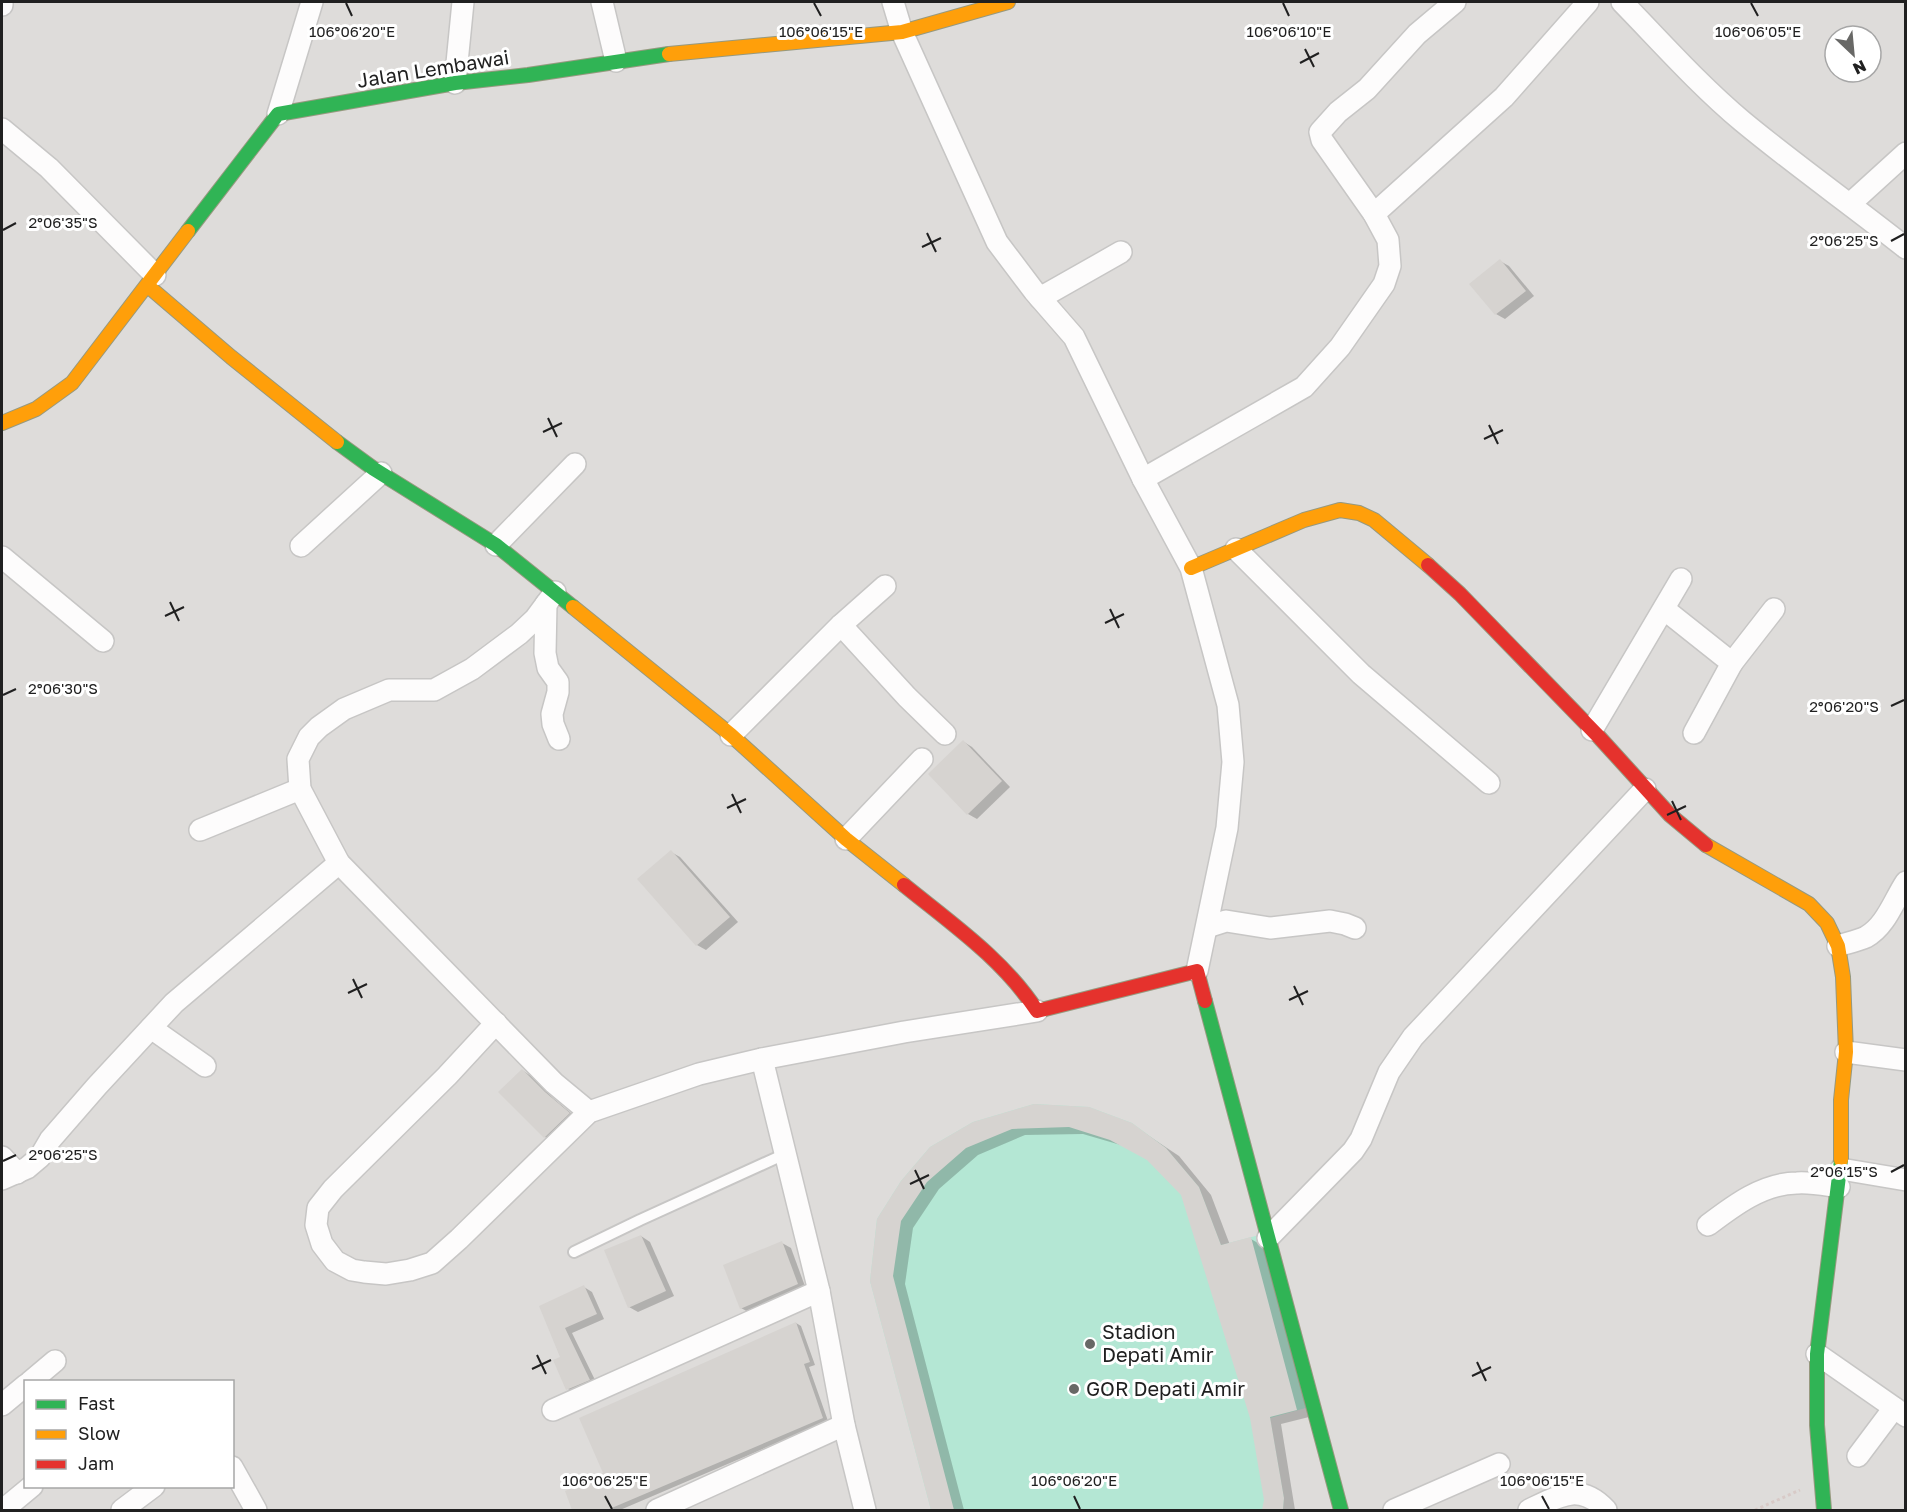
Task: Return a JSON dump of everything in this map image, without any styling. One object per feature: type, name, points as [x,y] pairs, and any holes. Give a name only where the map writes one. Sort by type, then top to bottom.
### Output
[{"type":"street","points":[[2,423],[36,409],[72,383],[278,114],[312,2]]},
{"type":"street","points":[[455,83],[463,2]]},
{"type":"street","points":[[602,2],[616,61]]},
{"type":"street","points":[[893,2],[902,32],[998,242],[1013,265],[1074,337],[1143,479],[1191,568],[1228,705],[1233,762],[1227,828],[1197,971],[1341,1510]]},
{"type":"street","name":"Jalan Lembawai","points":[[278,114],[455,83],[528,75],[698,50],[902,32],[1008,2]]},
{"type":"street","points":[[1143,479],[1304,387],[1340,347],[1384,284],[1390,266],[1388,240],[1374,214],[1322,140],[1320,132],[1338,112],[1367,89],[1417,34],[1455,2]]},
{"type":"street","points":[[1374,214],[1504,97],[1588,2]]},
{"type":"street","points":[[1622,2],[1702,85],[1741,120],[1905,248]]},
{"type":"street","points":[[2,129],[49,168],[152,281],[249,371],[337,442],[381,473],[496,544],[550,598],[731,735],[846,839],[960,930],[1004,968],[1021,987],[1037,1011]]},
{"type":"street","points":[[1851,204],[1905,153]]},
{"type":"street","points":[[1040,298],[1121,252]]},
{"type":"street","points":[[496,544],[575,464]]},
{"type":"street","points":[[301,546],[381,473]]},
{"type":"street","points":[[1191,568],[1304,520],[1340,510],[1359,513],[1407,546],[1460,594],[1592,730],[1670,815],[1708,847],[1809,904],[1827,923],[1838,946],[1843,977],[1846,1052],[1841,1100],[1840,1178],[1817,1354],[1817,1425],[1824,1510]]},
{"type":"street","points":[[1236,549],[1361,674],[1489,783]]},
{"type":"street","points":[[2,558],[103,641]]},
{"type":"street","points":[[1592,730],[1681,579]]},
{"type":"street","points":[[731,735],[841,625],[885,586]]},
{"type":"street","points":[[550,598],[545,653],[548,668],[558,682],[558,692],[552,714],[559,739]]},
{"type":"street","points":[[550,598],[519,634],[465,673],[434,690],[389,690],[344,709],[319,727],[309,738],[298,759],[300,789],[339,864],[554,1083],[589,1112]]},
{"type":"street","points":[[1664,609],[1732,663]]},
{"type":"street","points":[[1694,733],[1732,663],[1774,609]]},
{"type":"street","points":[[841,625],[906,697],[945,734]]},
{"type":"street","points":[[846,839],[922,759]]},
{"type":"street","points":[[200,830],[300,789]]},
{"type":"street","points":[[1268,1238],[1353,1151],[1361,1139],[1389,1072],[1413,1038],[1645,789]]},
{"type":"street","points":[[2,1157],[5,1178],[27,1168],[40,1157],[50,1140],[174,1003],[339,864]]},
{"type":"street","points":[[1838,946],[1865,937],[1874,931],[1886,916],[1905,882]]},
{"type":"street","points":[[1207,927],[1226,921],[1269,928],[1330,921],[1355,928]]},
{"type":"street","points":[[496,1023],[447,1076],[333,1189],[318,1208],[316,1230],[322,1244],[335,1261],[352,1270],[386,1274],[432,1263],[589,1112],[699,1074],[762,1059],[904,1032],[1037,1011],[1197,971]]},
{"type":"street","points":[[151,1028],[205,1066]]},
{"type":"street","points":[[1846,1052],[1905,1060]]},
{"type":"street","points":[[762,1059],[819,1291],[844,1425],[865,1510]]},
{"type":"street","points":[[1708,1225],[1730,1208],[1773,1186],[1840,1178],[1905,1180]]},
{"type":"street","points":[[553,1410],[819,1291]]},
{"type":"street","points":[[1817,1354],[1900,1412],[1858,1456]]},
{"type":"street","points":[[32,1380],[55,1361]]},
{"type":"street","points":[[2,1405],[24,1387]]},
{"type":"street","points":[[657,1510],[844,1425]]},
{"type":"street","points":[[1394,1510],[1499,1464]]},
{"type":"street","points":[[234,1471],[256,1510]]},
{"type":"street","points":[[3,1510],[30,1488]]},
{"type":"street","points":[[122,1510],[151,1488]]},
{"type":"street","points":[[1529,1510],[1553,1499],[1579,1494],[1589,1496],[1606,1510]]},
{"type":"lane","points":[[574,1252],[785,1154]]},
{"type":"path","points":[[1755,1510],[1820,1480]]},
{"type":"shaded area","points":[[2,2],[1905,2],[1905,1510],[2,1510]]},
{"type":"green space","name":"Stadion Depati Amir","points":[[1034,1104],[1089,1107],[1132,1123],[1166,1148],[1199,1187],[1221,1245],[1263,1234],[1309,1407],[1270,1418],[1284,1498],[1283,1510],[931,1510],[870,1281],[877,1219],[901,1181],[930,1147],[973,1122]]},
{"type":"building","points":[[1500,259],[1526,291],[1495,315],[1469,284]]},
{"type":"building","points":[[963,740],[1002,781],[967,815],[928,774]]},
{"type":"building","points":[[671,850],[730,917],[696,946],[637,879]]},
{"type":"building","points":[[522,1069],[570,1113],[544,1138],[498,1092]]},
{"type":"building","points":[[1034,1104],[1089,1107],[1132,1123],[1166,1148],[1199,1187],[1221,1245],[1251,1237],[1297,1410],[1270,1417],[1284,1498],[1283,1510],[1262,1510],[1264,1500],[1250,1418],[1181,1195],[1147,1160],[1110,1140],[1069,1127],[1012,1129],[966,1148],[927,1182],[901,1221],[893,1276],[954,1510],[931,1510],[870,1281],[877,1219],[901,1181],[930,1147],[973,1122]]},
{"type":"building","points":[[641,1235],[666,1291],[628,1308],[604,1250]]},
{"type":"building","points":[[782,1241],[798,1284],[740,1309],[723,1265]]},
{"type":"building","points":[[584,1285],[597,1314],[565,1328],[590,1380],[566,1390],[553,1360],[560,1357],[539,1306]]},
{"type":"building","points":[[796,1322],[810,1362],[804,1364],[823,1418],[607,1510],[572,1510],[565,1491],[603,1473],[579,1418]]},
{"type":"traffic: fast","points":[[188,231],[278,114],[455,83],[528,75],[669,54]]},
{"type":"traffic: fast","points":[[337,442],[374,469],[496,545],[573,607]]},
{"type":"traffic: fast","points":[[1205,1001],[1341,1510]]},
{"type":"traffic: fast","points":[[1824,1510],[1817,1425],[1817,1354],[1841,1160]]},
{"type":"traffic: slow","points":[[669,54],[902,32],[1008,2]]},
{"type":"traffic: slow","points":[[2,423],[36,409],[72,383],[188,231]]},
{"type":"traffic: slow","points":[[148,286],[231,357],[337,442]]},
{"type":"traffic: slow","points":[[1191,568],[1304,520],[1340,510],[1359,513],[1374,520],[1428,565]]},
{"type":"traffic: slow","points":[[573,607],[731,735],[846,839],[904,885]]},
{"type":"traffic: slow","points":[[1706,845],[1809,904],[1827,923],[1838,946],[1843,977],[1846,1052],[1841,1100],[1841,1160]]},
{"type":"traffic: jam","points":[[1428,565],[1460,594],[1599,737],[1670,815],[1706,845]]},
{"type":"traffic: jam","points":[[904,885],[993,959],[1009,975],[1037,1011],[1197,971],[1205,1001]]},
{"type":"place","name":"Stadion Depati Amir","points":[[1090,1344]]},
{"type":"place","name":"GOR Depati Amir","points":[[1074,1389]]}]
